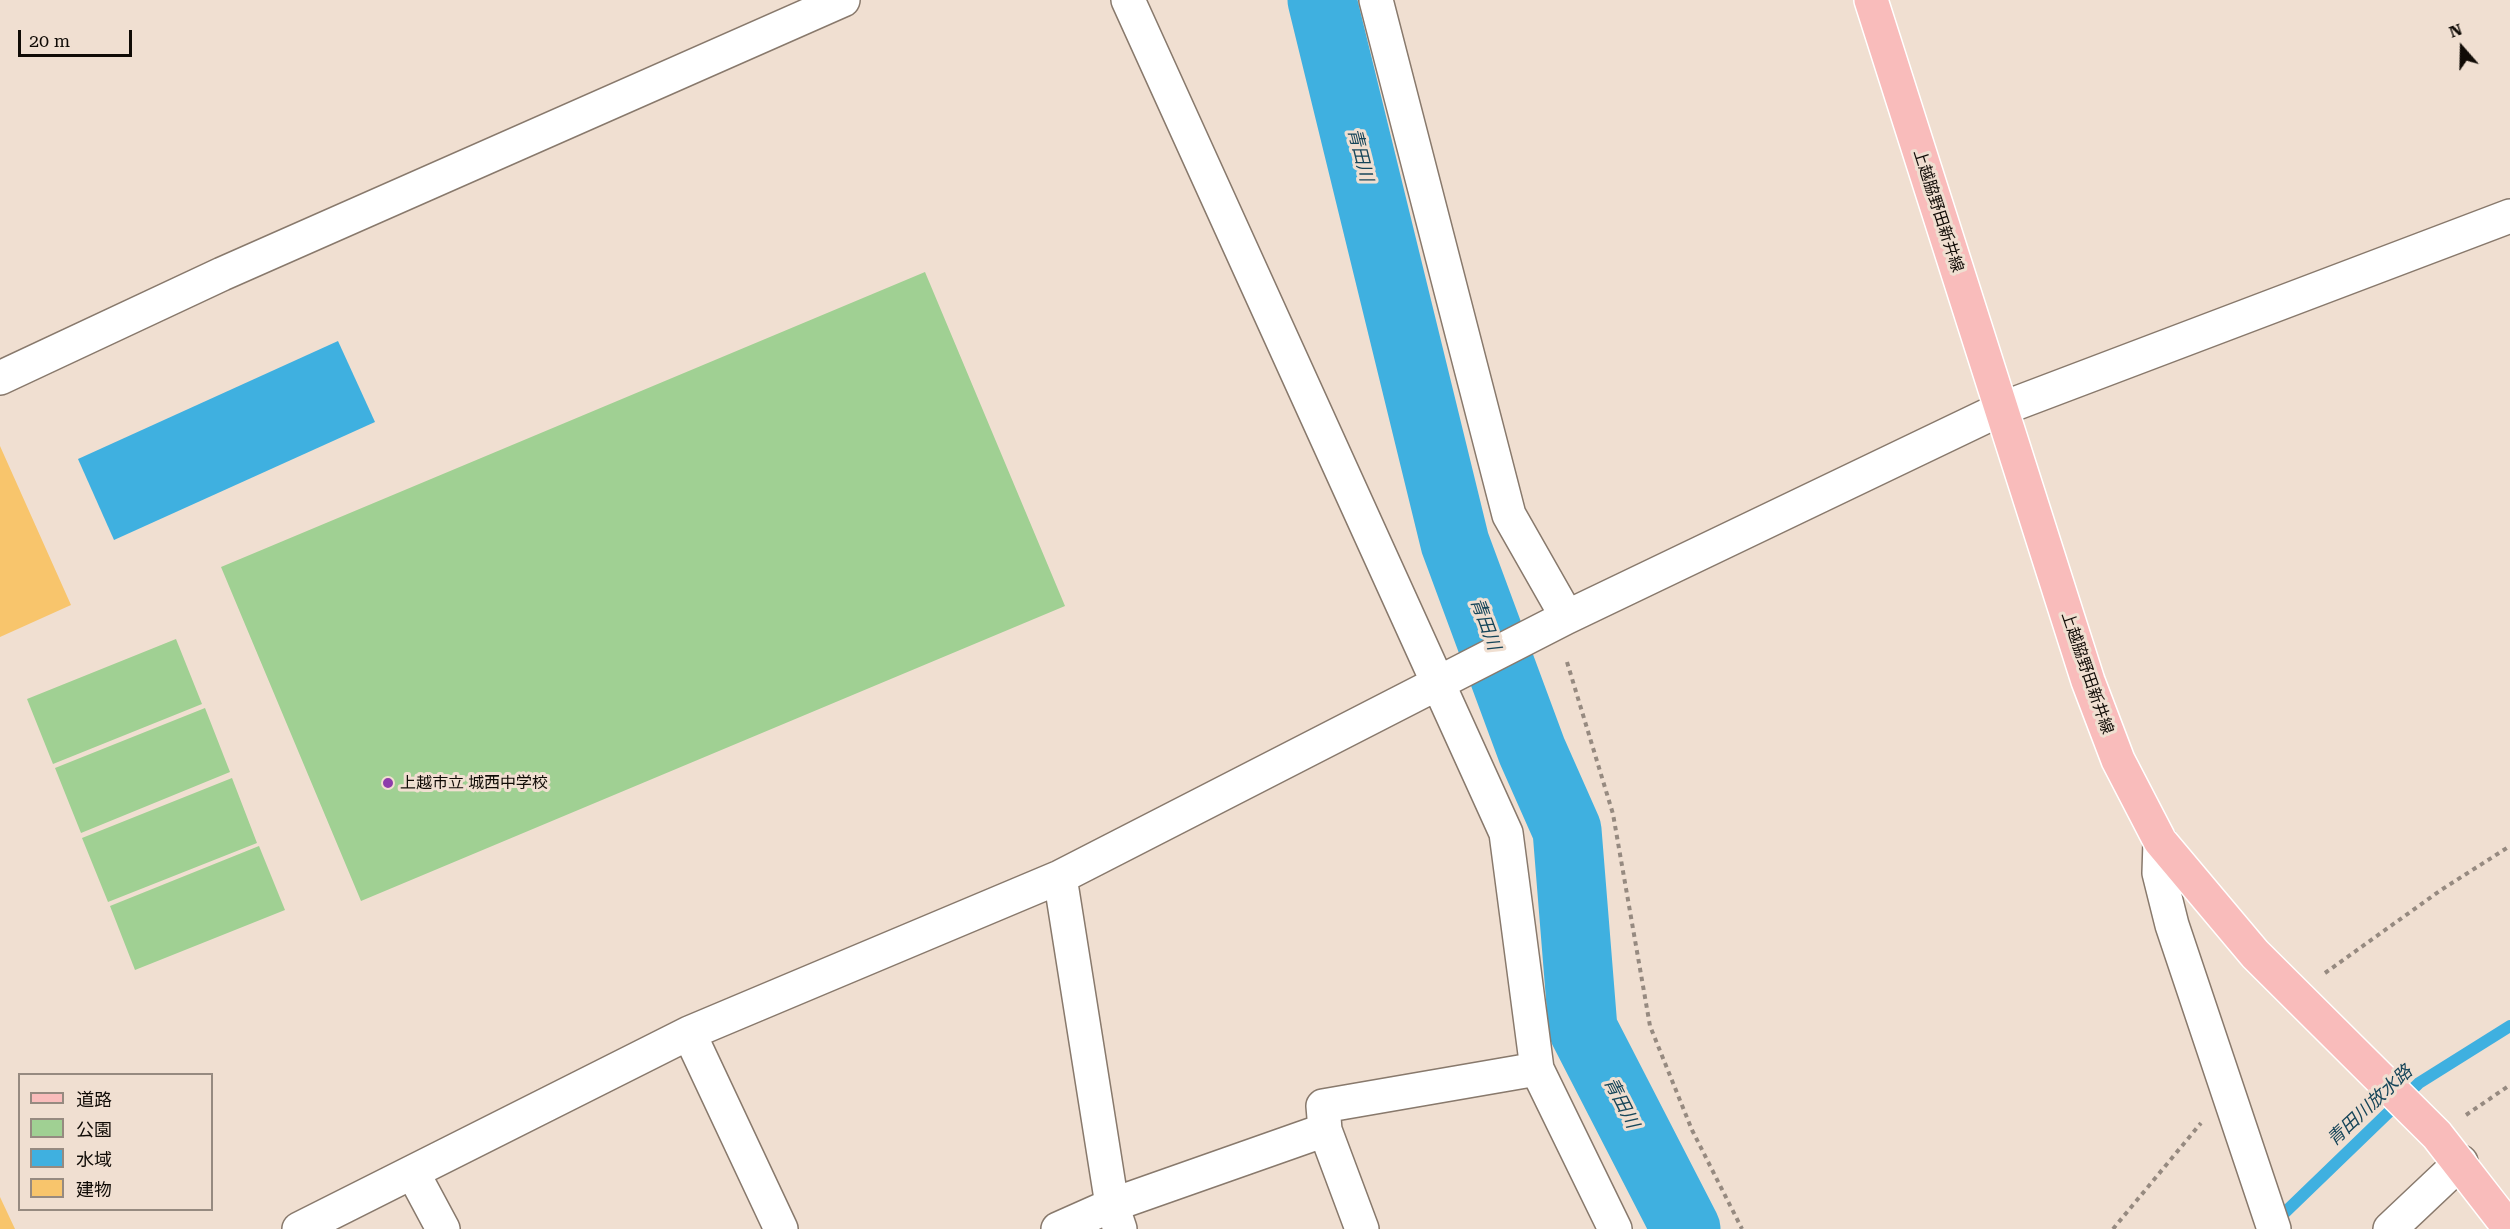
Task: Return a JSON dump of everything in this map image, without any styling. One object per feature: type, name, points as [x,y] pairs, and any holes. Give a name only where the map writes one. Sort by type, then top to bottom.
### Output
[{"type":"main road","name":"上越脇野田新井線","points":[[1871,0],[2092,691],[2118,760],[2160,841],[2255,954],[2437,1135],[2461,1162],[2510,1229]]},
{"type":"street","points":[[0,378],[222,274],[843,0]]},
{"type":"street","points":[[1128,0],[1506,833],[1537,1069],[1615,1229]]},
{"type":"street","points":[[1376,0],[1509,514],[1554,624]]},
{"type":"street","points":[[300,1229],[689,1033],[1060,877],[1554,624],[2001,409],[2510,216]]},
{"type":"street","points":[[2160,841],[2159,873],[2172,925],[2274,1229]]},
{"type":"street","points":[[1060,877],[1116,1217]]},
{"type":"street","points":[[689,1033],[781,1229]]},
{"type":"street","points":[[1362,1229],[1325,1130],[1323,1106],[1537,1069]]},
{"type":"street","points":[[1058,1229],[1116,1217],[1325,1130]]},
{"type":"street","points":[[2390,1229],[2461,1162]]},
{"type":"street","points":[[413,1173],[443,1229]]},
{"type":"path","points":[[1567,662],[1614,814],[1650,1026],[1692,1130],[1742,1229]]},
{"type":"path","points":[[2296,993],[2441,890],[2510,846]]},
{"type":"path","points":[[2113,1229],[2211,1110],[2224,1081]]},
{"type":"path","points":[[2437,1135],[2510,1085]]},
{"type":"green space","points":[[925,272],[1065,606],[361,901],[221,567]]},
{"type":"green space","points":[[176,639],[202,704],[53,764],[27,699]]},
{"type":"green space","points":[[205,708],[230,772],[81,833],[55,768]]},
{"type":"green space","points":[[232,778],[257,843],[108,902],[82,838]]},
{"type":"green space","points":[[259,846],[285,910],[135,970],[110,906]]},
{"type":"water","points":[[338,341],[375,422],[114,540],[78,459]]},
{"type":"building","points":[[0,446],[71,605],[0,637]]},
{"type":"building","points":[[0,1197],[15,1229],[0,1229]]},
{"type":"waterway","name":"青田川","points":[[1322,0],[1455,543],[1532,751],[1567,830],[1583,1029],[1686,1229]]},
{"type":"waterway","name":"青田川放水路","points":[[2275,1222],[2419,1083],[2510,1026]]},
{"type":"place","name":"上越市立 城西中学校","points":[[388,783]]}]
